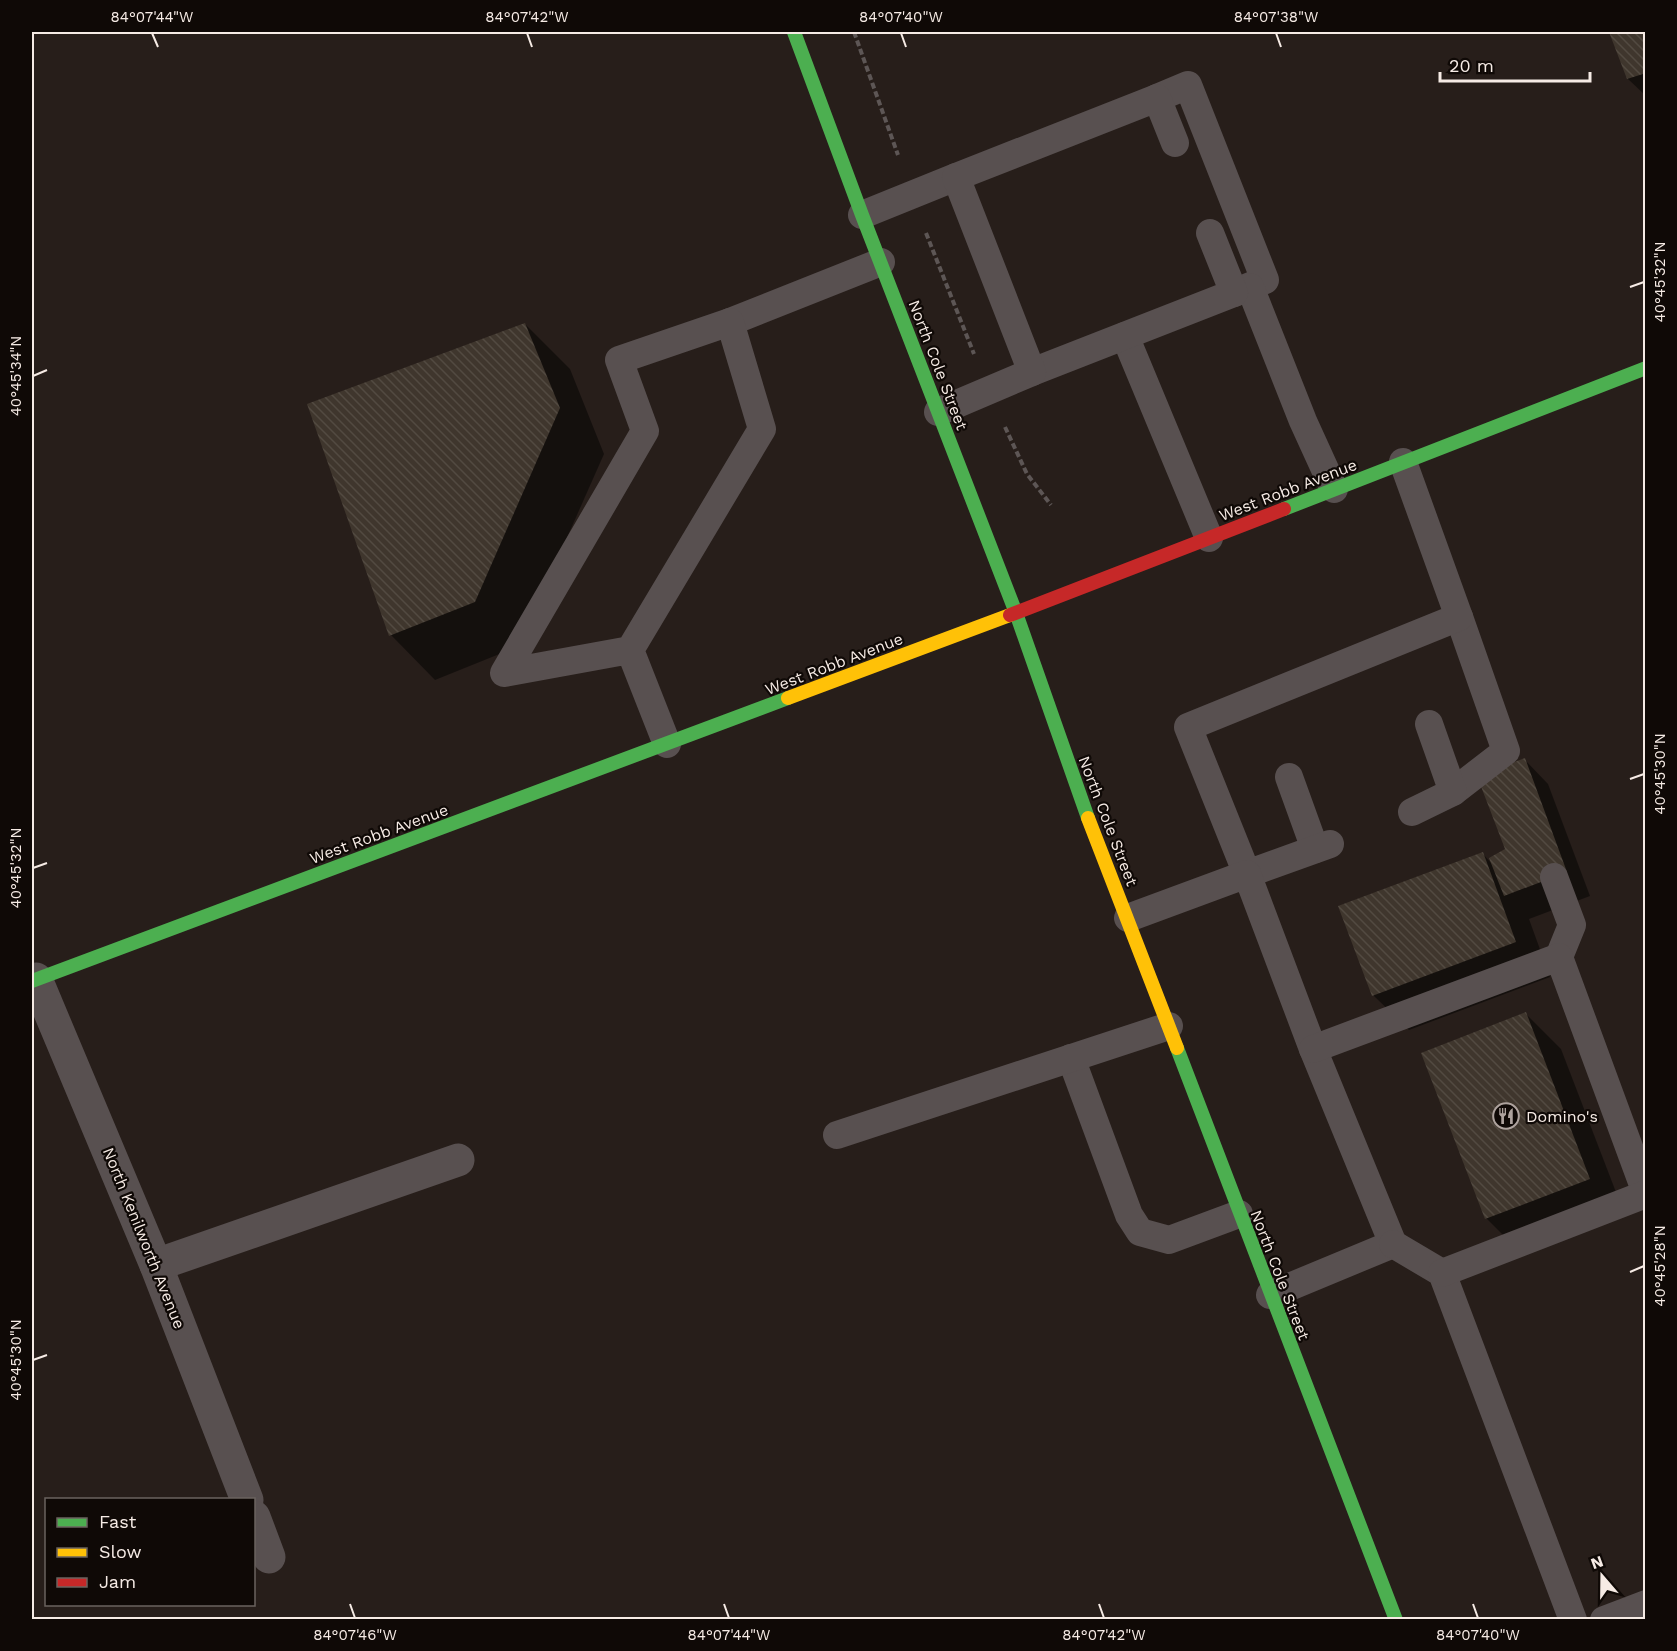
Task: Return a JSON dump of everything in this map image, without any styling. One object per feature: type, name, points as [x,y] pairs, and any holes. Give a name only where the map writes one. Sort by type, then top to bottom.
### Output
[{"type":"street","name":"North Cole Street","points":[[794,32],[1016,613],[1097,844],[1128,918],[1239,1214],[1396,1620]]},
{"type":"street","name":"West Robb Avenue","points":[[34,980],[1016,613],[1646,368]]},
{"type":"street","name":"North Kenilworth Avenue","points":[[34,980],[156,1265],[246,1498]]},
{"type":"street","points":[[156,1265],[458,1160]]},
{"type":"street","points":[[255,1520],[269,1557]]},
{"type":"lane","points":[[862,215],[1188,85],[1265,280],[1032,372],[938,412]]},
{"type":"lane","points":[[1157,98],[1175,143]]},
{"type":"lane","points":[[956,177],[1032,372]]},
{"type":"lane","points":[[1210,233],[1242,290],[1334,489]]},
{"type":"lane","points":[[730,322],[762,429],[630,650],[504,673],[645,431],[619,360],[730,322],[881,262]]},
{"type":"lane","points":[[1125,336],[1209,538]]},
{"type":"lane","points":[[1403,462],[1508,757],[1453,792],[1412,812]]},
{"type":"lane","points":[[1459,618],[1402,654],[1263,709],[1188,727],[1247,874],[1313,1049],[1393,1244],[1442,1274],[1573,1620]]},
{"type":"lane","points":[[630,650],[667,744]]},
{"type":"lane","points":[[1429,724],[1453,792]]},
{"type":"lane","points":[[1128,918],[1322,846],[1288,777]]},
{"type":"lane","points":[[1442,1274],[1646,1193],[1559,957],[1572,925],[1554,877]]},
{"type":"lane","points":[[1313,1049],[1559,957]]},
{"type":"lane","points":[[837,1135],[1169,1026]]},
{"type":"lane","points":[[1071,1058],[1129,1215],[1140,1232],[1169,1240],[1239,1214]]},
{"type":"lane","points":[[1270,1295],[1393,1244]]},
{"type":"lane","points":[[1604,1620],[1646,1604]]},
{"type":"path","points":[[854,32],[912,194],[988,391],[1027,474],[1052,505]]},
{"type":"building","points":[[1609,32],[1646,32],[1646,73],[1627,79]]},
{"type":"building","points":[[525,323],[560,408],[475,602],[389,636],[307,404]]},
{"type":"building","points":[[1525,758],[1567,872],[1504,896],[1489,858],[1505,849],[1477,776]]},
{"type":"building","points":[[1483,852],[1516,942],[1372,996],[1338,906]]},
{"type":"building","name":"Domino's","points":[[1526,1012],[1590,1179],[1485,1219],[1421,1053]]},
{"type":"traffic: fast","points":[[794,32],[1016,613],[1088,818]]},
{"type":"traffic: fast","points":[[1284,509],[1646,368]]},
{"type":"traffic: fast","points":[[32,981],[788,698]]},
{"type":"traffic: fast","points":[[1177,1048],[1396,1620]]},
{"type":"traffic: slow","points":[[788,698],[1010,615]]},
{"type":"traffic: slow","points":[[1088,818],[1177,1048]]},
{"type":"traffic: jam","points":[[1010,615],[1284,509]]},
{"type":"place","name":"Domino's","points":[[1506,1116]]}]
